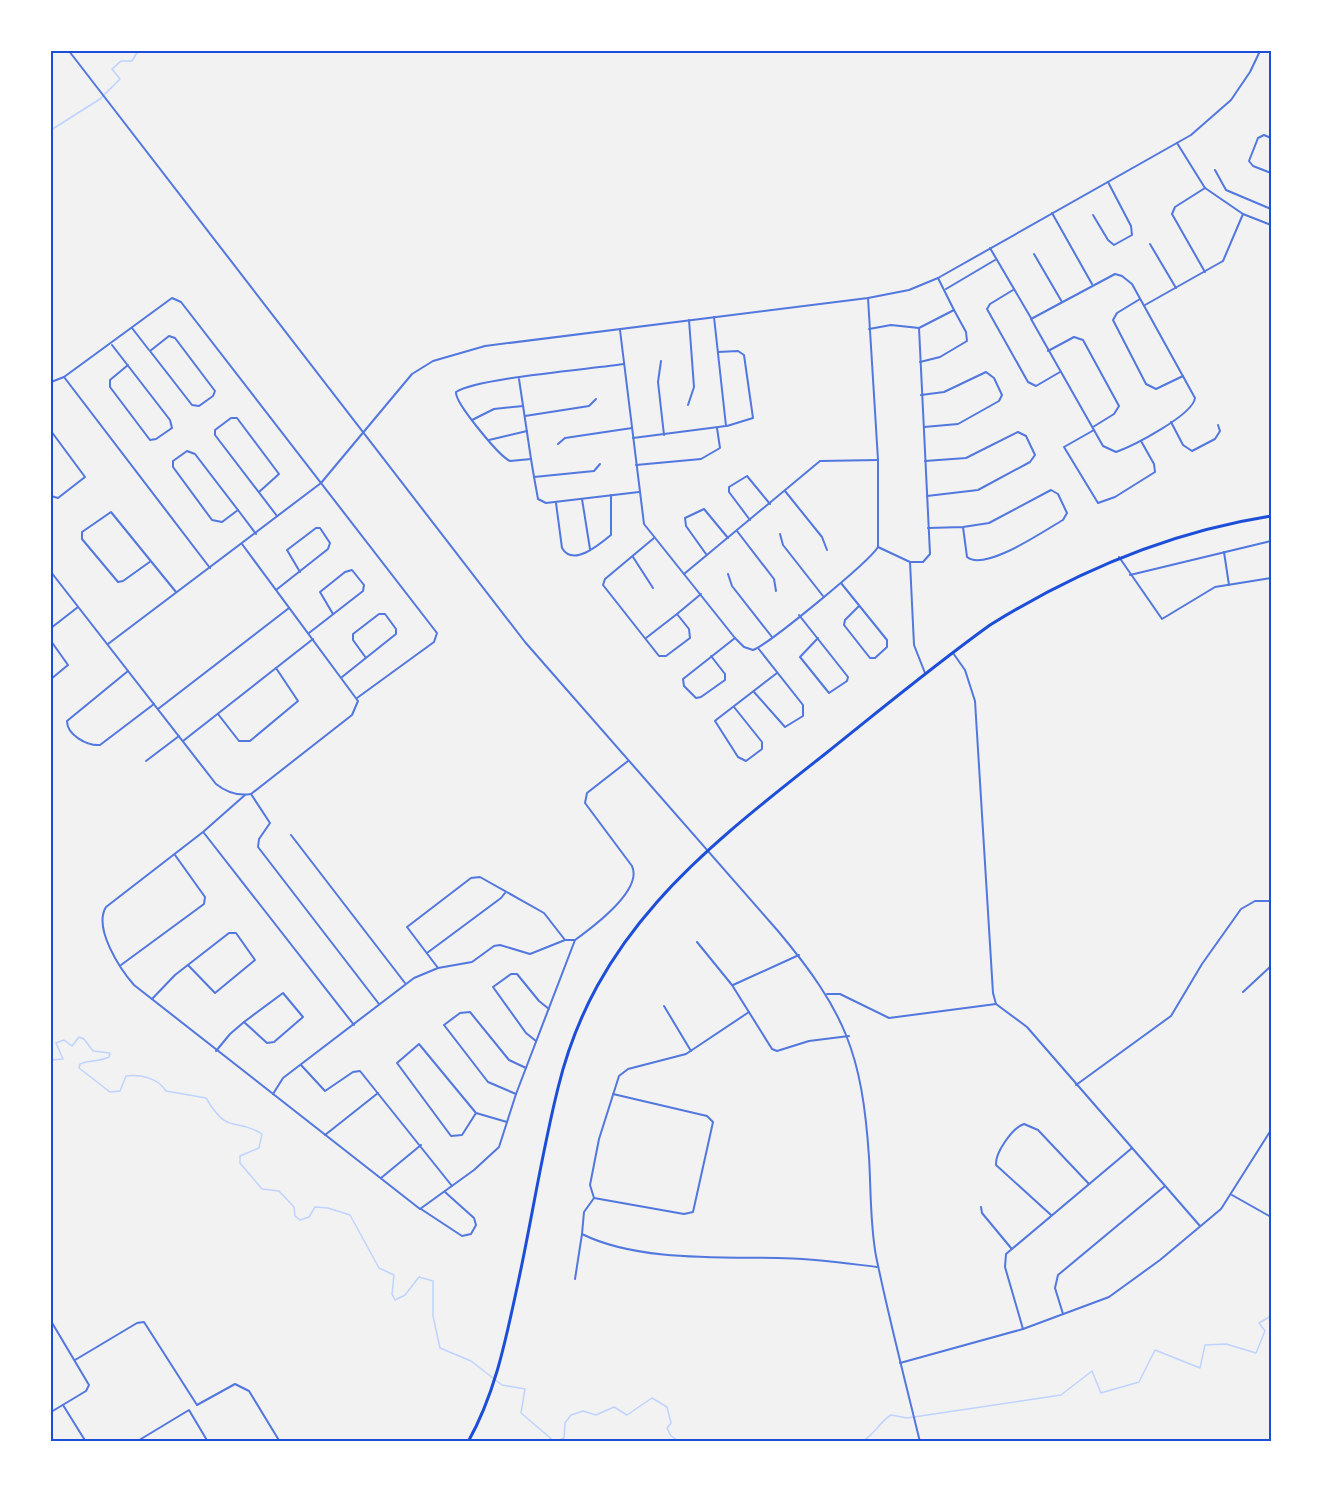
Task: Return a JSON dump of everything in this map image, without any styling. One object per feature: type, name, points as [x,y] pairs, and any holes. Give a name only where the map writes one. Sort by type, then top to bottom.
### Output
[{"type":"main road","points":[[468,1442],[496,1378],[512,1315],[557,1090],[576,1033],[601,981],[627,939],[662,894],[706,851],[925,673],[1034,597],[1119,557],[1183,534],[1271,516]]},
{"type":"street","points":[[69,51],[522,638],[799,956],[827,994],[849,1036],[862,1085],[879,1267],[920,1442]]},
{"type":"street","points":[[108,644],[321,483],[412,374],[434,361],[485,345],[868,298],[909,290],[938,278],[1205,125],[1232,100],[1260,51]]},
{"type":"street","points":[[1271,138],[1264,135],[1258,138],[1249,161],[1253,166],[1271,173]]},
{"type":"street","points":[[1177,143],[1205,188],[1243,214],[1271,225]]},
{"type":"street","points":[[1215,170],[1226,190],[1271,209]]},
{"type":"street","points":[[1093,215],[1108,240],[1114,245],[1132,235],[1131,226],[1108,182]]},
{"type":"street","points":[[1205,188],[1175,207],[1172,214],[1205,272]]},
{"type":"street","points":[[1052,213],[1092,285]]},
{"type":"street","points":[[1144,306],[1226,258],[1243,214]]},
{"type":"street","points":[[1150,244],[1176,288]]},
{"type":"street","points":[[990,248],[1013,290],[1103,446],[1111,451],[1121,450],[1141,441],[1194,404],[1193,392],[1132,284],[1122,276],[1108,277],[1031,320]]},
{"type":"street","points":[[1034,254],[1062,302]]},
{"type":"street","points":[[946,289],[996,260]]},
{"type":"street","points":[[919,362],[940,357],[967,341],[966,332],[946,289],[938,278]]},
{"type":"street","points":[[1013,290],[990,304],[987,309],[1028,382],[1036,386],[1060,372]]},
{"type":"street","points":[[51,382],[64,377],[112,344],[172,298],[181,302],[437,633],[434,642],[357,698]]},
{"type":"street","points":[[620,330],[644,524],[735,638],[748,649],[758,648],[841,583],[878,547],[878,460],[868,298]]},
{"type":"street","points":[[1140,298],[1116,314],[1113,320],[1146,384],[1156,389],[1183,375]]},
{"type":"street","points":[[869,329],[891,325],[918,328],[954,310]]},
{"type":"street","points":[[714,317],[726,426]]},
{"type":"street","points":[[688,405],[694,387],[689,320]]},
{"type":"street","points":[[132,328],[192,405],[199,406],[214,395],[214,390],[173,336],[168,337],[150,351]]},
{"type":"street","points":[[878,547],[910,562],[922,562],[929,558],[918,328]]},
{"type":"street","points":[[1048,351],[1077,336],[1089,351],[1119,406],[1114,414],[1064,447],[1098,503],[1121,493],[1155,472],[1154,464],[1141,441]]},
{"type":"street","points":[[112,344],[128,365],[172,425],[154,440],[148,437],[110,387],[111,380],[128,365]]},
{"type":"street","points":[[633,438],[717,428],[753,418],[744,355],[738,351],[718,352]]},
{"type":"street","points":[[662,361],[658,382],[664,435]]},
{"type":"street","points":[[531,459],[507,460],[472,420],[456,398],[456,392],[470,386],[624,364]]},
{"type":"street","points":[[921,394],[944,392],[986,372],[994,378],[1002,395],[999,402],[958,424],[923,427]]},
{"type":"street","points":[[64,377],[210,567]]},
{"type":"street","points":[[519,379],[537,499],[546,503],[556,503],[639,492]]},
{"type":"street","points":[[525,416],[589,406],[596,399]]},
{"type":"street","points":[[472,420],[490,410],[523,406]]},
{"type":"street","points":[[259,492],[279,474],[237,418],[231,418],[215,430],[215,435],[278,517]]},
{"type":"street","points":[[1171,422],[1183,445],[1192,451],[1218,436],[1220,431],[1218,425]]},
{"type":"street","points":[[558,444],[565,438],[632,428]]},
{"type":"street","points":[[636,465],[708,456],[720,448],[717,428]]},
{"type":"street","points":[[489,440],[527,431]]},
{"type":"street","points":[[924,461],[966,458],[1018,432],[1026,436],[1035,455],[1030,462],[983,488],[926,496]]},
{"type":"street","points":[[51,496],[58,498],[85,477],[52,434]]},
{"type":"street","points":[[238,510],[222,522],[215,522],[173,467],[173,461],[187,451],[193,452],[238,510],[256,534]]},
{"type":"street","points":[[684,574],[820,461],[878,460]]},
{"type":"street","points":[[534,477],[594,471],[600,464]]},
{"type":"street","points":[[750,520],[729,492],[729,487],[743,476],[747,476],[770,504]]},
{"type":"street","points":[[928,528],[963,527],[989,523],[1051,490],[1058,494],[1068,513],[1063,520],[1002,554],[973,561],[967,557],[963,527]]},
{"type":"street","points":[[785,491],[822,537],[827,550]]},
{"type":"street","points":[[556,503],[564,552],[573,557],[590,549],[612,532],[611,495]]},
{"type":"street","points":[[582,499],[590,549]]},
{"type":"street","points":[[707,555],[686,526],[686,518],[704,509],[728,538]]},
{"type":"street","points":[[151,561],[123,581],[117,582],[82,539],[82,532],[111,512],[151,561],[176,593]]},
{"type":"street","points":[[276,590],[300,572],[330,548],[330,543],[320,528],[316,528],[287,550],[287,554],[300,572]]},
{"type":"street","points":[[737,531],[774,579],[776,591]]},
{"type":"street","points":[[780,534],[783,545],[823,596]]},
{"type":"street","points":[[654,538],[605,579],[603,585],[662,657],[688,640],[691,632],[677,614]]},
{"type":"street","points":[[1130,575],[1224,550],[1271,541]]},
{"type":"street","points":[[51,572],[216,784],[225,791],[246,795],[251,794],[352,715],[358,707],[357,698],[242,544]]},
{"type":"street","points":[[1224,550],[1229,585]]},
{"type":"street","points":[[633,557],[653,588]]},
{"type":"street","points":[[1119,557],[1162,619],[1215,587],[1271,578]]},
{"type":"street","points":[[910,562],[914,645],[925,673]]},
{"type":"street","points":[[309,633],[333,614],[364,588],[352,570],[345,572],[320,592],[333,614]]},
{"type":"street","points":[[728,574],[732,586],[772,637]]},
{"type":"street","points":[[841,583],[888,643],[887,648],[875,658],[870,658],[844,625],[844,620],[859,606]]},
{"type":"street","points":[[645,639],[700,594]]},
{"type":"street","points":[[51,628],[78,607]]},
{"type":"street","points":[[158,709],[289,608]]},
{"type":"street","points":[[342,677],[366,658],[396,634],[396,629],[385,614],[379,614],[353,634],[353,640],[366,658]]},
{"type":"street","points":[[800,615],[818,638],[848,677],[847,681],[829,693],[800,657],[818,638]]},
{"type":"street","points":[[711,656],[725,674],[725,680],[701,698],[696,698],[682,681],[711,656],[735,638]]},
{"type":"street","points":[[183,741],[313,639]]},
{"type":"street","points":[[51,641],[68,665],[51,679]]},
{"type":"street","points":[[754,692],[785,728],[803,716],[803,705],[758,648]]},
{"type":"street","points":[[952,652],[965,670],[975,701],[993,993],[996,1004],[1027,1027],[1200,1226]]},
{"type":"street","points":[[218,714],[239,741],[250,741],[298,701],[276,668]]},
{"type":"street","points":[[129,671],[68,719],[66,725],[72,733],[79,738],[100,745],[154,704]]},
{"type":"street","points":[[734,707],[762,742],[762,749],[746,761],[738,757],[715,723],[734,707],[777,673]]},
{"type":"street","points":[[146,760],[179,736]]},
{"type":"street","points":[[420,1209],[496,1151],[575,940],[592,927],[633,884],[632,866],[587,810],[585,800],[587,793],[628,761]]},
{"type":"street","points":[[251,794],[270,823],[259,839],[258,847],[379,1004]]},
{"type":"street","points":[[246,795],[203,832],[110,903],[104,912],[102,926],[105,936],[130,981],[152,999],[420,1209],[462,1236],[471,1234],[476,1225],[474,1218],[445,1192]]},
{"type":"street","points":[[203,832],[354,1025]]},
{"type":"street","points":[[291,835],[405,984]]},
{"type":"street","points":[[122,965],[204,904],[205,897],[174,854]]},
{"type":"street","points":[[438,968],[407,927],[471,878],[480,877],[544,913],[565,940]]},
{"type":"street","points":[[426,953],[506,892]]},
{"type":"street","points":[[1076,1085],[1171,1016],[1202,964],[1241,909],[1256,901],[1271,901]]},
{"type":"street","points":[[152,999],[188,965],[232,932],[255,960],[215,993],[188,965]]},
{"type":"street","points":[[272,1094],[282,1078],[405,984],[438,968],[472,962],[494,946],[500,945],[531,954],[565,940],[575,940]]},
{"type":"street","points":[[697,942],[732,986],[772,1049],[777,1051],[809,1041],[849,1036]]},
{"type":"street","points":[[732,986],[799,956]]},
{"type":"street","points":[[1243,992],[1271,966]]},
{"type":"street","points":[[536,1041],[526,1033],[493,987],[511,974],[517,974],[539,1001],[549,1009]]},
{"type":"street","points":[[216,1051],[230,1034],[244,1022],[283,993],[303,1017],[269,1044],[260,1039],[244,1022]]},
{"type":"street","points":[[827,994],[840,994],[889,1018],[996,1004]]},
{"type":"street","points":[[664,1006],[690,1051]]},
{"type":"street","points":[[516,1094],[488,1082],[444,1025],[460,1012],[470,1012],[509,1060],[526,1068]]},
{"type":"street","points":[[594,1198],[590,1185],[599,1139],[615,1083],[623,1072],[690,1051],[748,1012]]},
{"type":"street","points":[[476,1113],[462,1135],[451,1136],[397,1063],[419,1044],[476,1113],[507,1122]]},
{"type":"street","points":[[300,1065],[322,1090],[328,1090],[358,1070],[452,1186]]},
{"type":"street","points":[[325,1135],[378,1093]]},
{"type":"street","points":[[594,1198],[684,1214],[693,1212],[712,1122],[707,1116],[613,1094]]},
{"type":"street","points":[[1051,1215],[996,1165],[996,1157],[1015,1129],[1024,1124],[1038,1130],[1089,1184]]},
{"type":"street","points":[[900,1363],[1023,1329],[1109,1297],[1160,1260],[1221,1209],[1232,1195],[1271,1130]]},
{"type":"street","points":[[380,1179],[421,1145]]},
{"type":"street","points":[[1023,1329],[1005,1267],[1006,1254],[1132,1148]]},
{"type":"street","points":[[1063,1314],[1055,1288],[1058,1275],[1166,1186]]},
{"type":"street","points":[[1232,1195],[1271,1217]]},
{"type":"street","points":[[575,1279],[584,1212],[594,1198]]},
{"type":"street","points":[[981,1207],[982,1213],[1011,1248]]},
{"type":"street","points":[[582,1233],[623,1246],[682,1257],[801,1259],[879,1267]]},
{"type":"street","points":[[51,1321],[89,1385],[86,1391],[51,1412]]},
{"type":"street","points":[[75,1360],[137,1323],[144,1322],[197,1405]]},
{"type":"street","points":[[51,1331],[56,1328]]},
{"type":"street","points":[[136,1442],[235,1384],[249,1391],[280,1442]]},
{"type":"street","points":[[63,1405],[86,1442]]},
{"type":"street","points":[[189,1410],[208,1442]]},
{"type":"waterway","points":[[51,130],[100,99],[120,79],[112,69],[121,61],[132,61],[138,51]]},
{"type":"waterway","points":[[51,1060],[63,1059],[56,1043],[64,1040],[72,1046],[79,1037],[84,1039],[93,1051],[110,1053],[109,1057],[80,1064],[79,1068],[110,1092],[120,1091],[126,1076],[148,1078],[158,1083],[166,1091],[206,1098],[214,1110],[227,1122],[245,1126],[262,1134],[259,1148],[240,1156],[240,1163],[262,1189],[279,1191],[294,1207],[295,1216],[300,1220],[309,1217],[315,1207],[328,1208],[350,1215],[379,1268],[394,1275],[392,1294],[395,1300],[405,1295],[419,1277],[433,1281],[433,1316],[440,1348],[471,1361],[502,1385],[525,1389],[521,1413],[555,1442],[564,1438],[565,1423],[571,1415],[583,1411],[596,1415],[614,1407],[627,1415],[652,1398],[667,1407],[671,1423],[667,1428],[671,1436],[680,1442]]},
{"type":"waterway","points":[[861,1442],[891,1415],[907,1418],[1061,1395],[1092,1371],[1101,1393],[1139,1382],[1155,1350],[1200,1368],[1205,1345],[1226,1344],[1256,1353],[1265,1331],[1259,1323],[1271,1316]]}]
